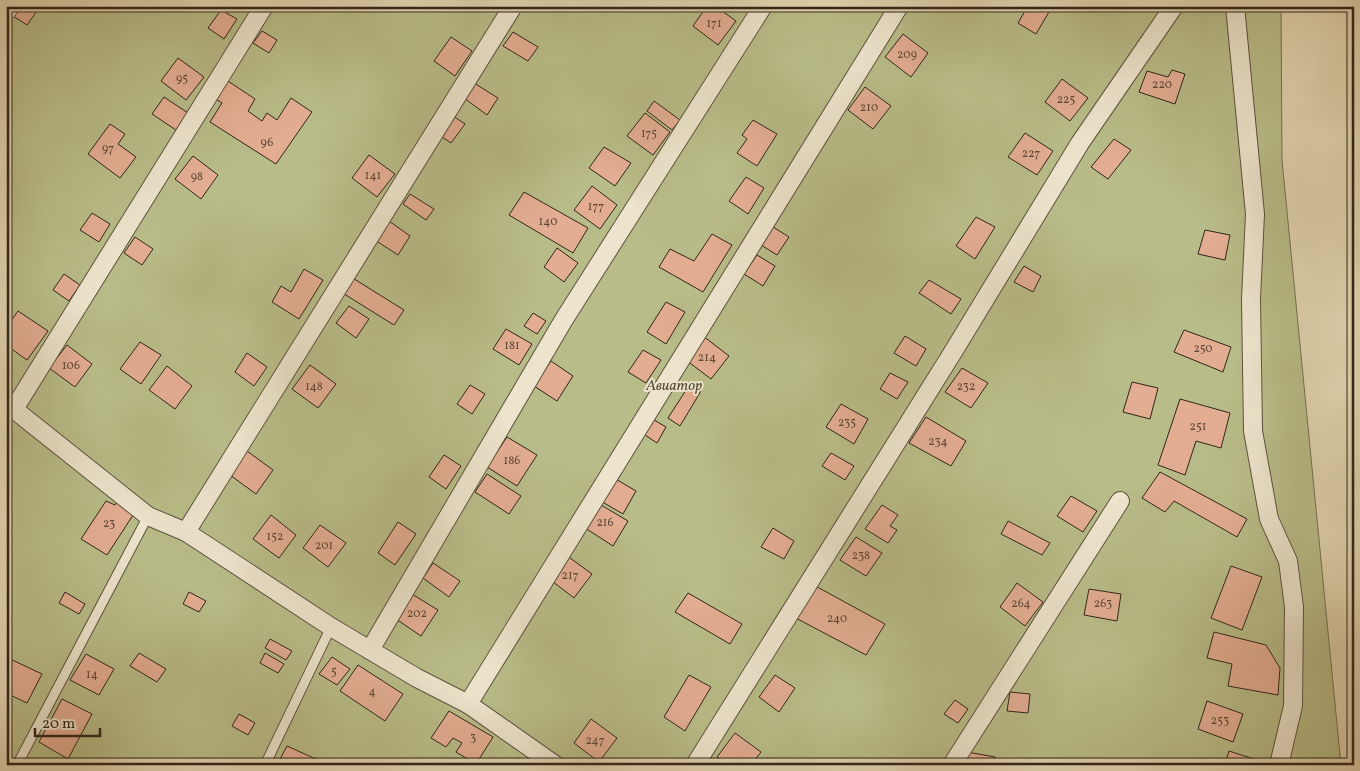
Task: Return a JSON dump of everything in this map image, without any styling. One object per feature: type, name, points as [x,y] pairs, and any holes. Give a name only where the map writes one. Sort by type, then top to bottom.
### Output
[{"type":"street","points":[[6,12],[10,6]]},
{"type":"street","points":[[264,6],[10,406],[148,516],[186,532],[370,650],[417,678],[468,704],[555,765]]},
{"type":"street","points":[[186,532],[513,6]]},
{"type":"street","points":[[370,650],[563,321],[763,6]]},
{"type":"street","points":[[468,704],[899,6]]},
{"type":"street","points":[[695,765],[953,352],[1080,143],[1174,6]]},
{"type":"street","points":[[1235,6],[1255,214],[1250,299],[1253,431],[1269,519],[1288,561],[1294,607],[1293,706],[1279,765]]},
{"type":"street","points":[[952,765],[1120,501]]},
{"type":"lane","points":[[17,765],[148,516]]},
{"type":"lane","points":[[265,765],[331,626]]},
{"type":"green space","name":"Авиатор","points":[[6,6],[1281,6],[1282,160],[1341,765],[6,765]]},
{"type":"building","points":[[20,6],[36,6],[39,8],[27,25],[13,16]]},
{"type":"building","points":[[707,6],[715,6],[736,21],[718,45],[693,26]]},
{"type":"building","points":[[1028,6],[1040,6],[1049,12],[1036,34],[1018,23]]},
{"type":"building","points":[[221,10],[237,19],[224,39],[208,28]]},
{"type":"building","points":[[262,31],[277,40],[269,53],[253,43]]},
{"type":"building","points":[[513,32],[538,47],[528,61],[503,46]]},
{"type":"building","points":[[903,34],[928,53],[911,77],[885,57]]},
{"type":"building","points":[[451,37],[472,51],[455,76],[434,61]]},
{"type":"building","points":[[178,58],[204,77],[186,100],[161,81]]},
{"type":"building","points":[[1172,70],[1185,74],[1175,104],[1139,92],[1147,71],[1168,77]]},
{"type":"building","points":[[1062,79],[1088,98],[1070,121],[1045,102]]},
{"type":"building","points":[[228,81],[255,99],[248,111],[262,121],[267,113],[277,120],[291,98],[312,112],[276,164],[210,122],[222,103],[216,99]]},
{"type":"building","points":[[474,83],[498,98],[487,115],[464,98]]},
{"type":"building","points":[[865,87],[891,106],[873,129],[848,110]]},
{"type":"building","points":[[164,97],[188,113],[176,130],[152,114]]},
{"type":"building","points":[[654,101],[680,120],[672,130],[647,111]]},
{"type":"building","points":[[645,113],[670,132],[653,155],[627,136]]},
{"type":"building","points":[[453,116],[465,124],[451,143],[439,135]]},
{"type":"building","points":[[753,120],[777,134],[757,166],[737,153],[747,139],[742,135]]},
{"type":"building","points":[[110,124],[125,134],[118,144],[136,157],[120,178],[88,154]]},
{"type":"building","points":[[1025,133],[1053,151],[1037,175],[1008,157]]},
{"type":"building","points":[[1114,139],[1131,150],[1108,179],[1091,167]]},
{"type":"building","points":[[604,147],[631,163],[615,186],[589,168]]},
{"type":"building","points":[[369,155],[395,174],[377,197],[352,178]]},
{"type":"building","points":[[193,156],[218,175],[201,199],[175,179]]},
{"type":"building","points":[[746,177],[764,188],[748,214],[729,201]]},
{"type":"building","points":[[592,186],[617,205],[600,229],[574,210]]},
{"type":"building","points":[[524,192],[588,228],[573,253],[509,215]]},
{"type":"building","points":[[410,194],[434,209],[426,220],[403,204]]},
{"type":"building","points":[[92,213],[110,224],[99,242],[80,230]]},
{"type":"building","points":[[976,217],[995,227],[975,259],[956,246]]},
{"type":"building","points":[[389,221],[410,236],[398,255],[375,240]]},
{"type":"building","points":[[770,225],[789,237],[777,255],[758,243]]},
{"type":"building","points":[[1205,230],[1230,235],[1225,260],[1198,254]]},
{"type":"building","points":[[712,234],[732,245],[703,292],[659,267],[670,249],[694,261]]},
{"type":"building","points":[[135,237],[153,249],[142,265],[124,253]]},
{"type":"building","points":[[557,248],[578,263],[564,282],[544,267]]},
{"type":"building","points":[[757,255],[775,266],[763,286],[744,274]]},
{"type":"building","points":[[1024,266],[1041,276],[1033,292],[1014,282]]},
{"type":"building","points":[[304,269],[323,280],[299,319],[272,302],[281,286],[291,292]]},
{"type":"building","points":[[64,274],[80,285],[69,301],[53,290]]},
{"type":"building","points":[[351,277],[404,310],[394,325],[341,292]]},
{"type":"building","points":[[929,280],[961,299],[951,314],[919,293]]},
{"type":"building","points":[[666,302],[685,312],[666,344],[647,332]]},
{"type":"building","points":[[349,306],[369,319],[356,338],[336,323]]},
{"type":"building","points":[[18,311],[48,331],[27,360],[6,345],[6,328]]},
{"type":"building","points":[[533,313],[546,321],[537,334],[524,326]]},
{"type":"building","points":[[506,329],[532,344],[519,365],[493,349]]},
{"type":"building","points":[[1184,330],[1231,347],[1223,372],[1174,352]]},
{"type":"building","points":[[703,336],[729,356],[711,379],[686,360]]},
{"type":"building","points":[[905,336],[926,349],[916,366],[894,353]]},
{"type":"building","points":[[140,342],[161,355],[141,384],[120,369]]},
{"type":"building","points":[[67,345],[92,364],[75,387],[49,368]]},
{"type":"building","points":[[643,350],[661,360],[646,383],[628,372]]},
{"type":"building","points":[[247,353],[267,367],[254,386],[235,372]]},
{"type":"building","points":[[551,361],[573,376],[557,401],[534,386]]},
{"type":"building","points":[[310,365],[336,384],[318,408],[292,389]]},
{"type":"building","points":[[167,366],[192,386],[175,409],[149,390]]},
{"type":"building","points":[[962,368],[988,383],[971,408],[945,392]]},
{"type":"building","points":[[890,373],[908,382],[897,399],[880,389]]},
{"type":"building","points":[[1132,382],[1158,388],[1150,419],[1123,412]]},
{"type":"building","points":[[690,384],[701,391],[680,426],[668,418]]},
{"type":"building","points":[[470,385],[485,394],[472,414],[457,404]]},
{"type":"building","points":[[1180,399],[1230,413],[1221,448],[1196,441],[1185,475],[1158,465]]},
{"type":"building","points":[[841,404],[868,419],[854,444],[826,427]]},
{"type":"building","points":[[649,417],[666,427],[657,443],[639,431]]},
{"type":"building","points":[[926,417],[966,441],[951,466],[909,443]]},
{"type":"building","points":[[507,437],[537,455],[517,486],[487,467]]},
{"type":"building","points":[[247,451],[273,470],[256,494],[230,475]]},
{"type":"building","points":[[831,453],[854,466],[845,480],[822,466]]},
{"type":"building","points":[[444,455],[461,466],[446,489],[429,477]]},
{"type":"building","points":[[1160,472],[1247,519],[1237,537],[1174,501],[1165,512],[1142,498]]},
{"type":"building","points":[[487,474],[521,496],[509,514],[475,492]]},
{"type":"building","points":[[614,478],[636,491],[623,514],[599,500]]},
{"type":"building","points":[[1071,496],[1097,511],[1083,532],[1057,516]]},
{"type":"building","points":[[119,499],[137,509],[107,555],[81,539],[106,501],[115,505]]},
{"type":"building","points":[[596,502],[628,521],[613,546],[582,526]]},
{"type":"building","points":[[882,505],[898,515],[890,526],[897,530],[888,543],[865,529]]},
{"type":"building","points":[[271,515],[296,535],[279,558],[253,539]]},
{"type":"building","points":[[1008,521],[1050,543],[1042,555],[1001,534]]},
{"type":"building","points":[[398,522],[416,534],[395,565],[378,553]]},
{"type":"building","points":[[320,525],[346,543],[328,567],[303,548]]},
{"type":"building","points":[[773,528],[794,541],[784,559],[761,547]]},
{"type":"building","points":[[856,537],[882,553],[866,576],[840,560]]},
{"type":"building","points":[[566,555],[592,574],[574,598],[548,578]]},
{"type":"building","points":[[433,563],[460,581],[449,597],[423,578]]},
{"type":"building","points":[[1231,566],[1262,577],[1242,630],[1211,618]]},
{"type":"building","points":[[810,583],[885,624],[866,655],[790,615]]},
{"type":"building","points":[[1017,583],[1043,602],[1025,626],[1000,607]]},
{"type":"building","points":[[1089,589],[1121,594],[1117,621],[1084,615]]},
{"type":"building","points":[[65,592],[85,604],[79,614],[59,603]]},
{"type":"building","points":[[189,592],[206,601],[199,612],[183,604]]},
{"type":"building","points":[[688,593],[742,624],[730,644],[675,612]]},
{"type":"building","points":[[412,594],[438,610],[421,636],[396,619]]},
{"type":"building","points":[[1214,632],[1266,645],[1280,668],[1278,695],[1228,686],[1232,664],[1207,658]]},
{"type":"building","points":[[270,639],[292,651],[286,660],[265,648]]},
{"type":"building","points":[[139,653],[166,669],[157,682],[130,666]]},
{"type":"building","points":[[265,653],[284,664],[278,673],[260,663]]},
{"type":"building","points":[[86,654],[114,669],[99,695],[70,680]]},
{"type":"building","points":[[332,657],[350,669],[337,685],[319,674]]},
{"type":"building","points":[[8,658],[42,674],[27,703],[6,693],[6,662]]},
{"type":"building","points":[[358,665],[403,694],[385,721],[340,691]]},
{"type":"building","points":[[689,675],[711,687],[685,731],[664,717]]},
{"type":"building","points":[[775,675],[795,688],[779,712],[759,697]]},
{"type":"building","points":[[1010,692],[1030,694],[1028,713],[1007,711]]},
{"type":"building","points":[[62,699],[92,714],[68,759],[39,742]]},
{"type":"building","points":[[955,700],[968,709],[958,723],[944,714]]},
{"type":"building","points":[[1207,701],[1243,714],[1233,742],[1198,729]]},
{"type":"building","points":[[449,711],[493,737],[476,764],[456,752],[462,743],[453,738],[446,747],[431,738]]},
{"type":"building","points":[[239,714],[255,723],[248,735],[232,726]]},
{"type":"building","points":[[591,719],[617,738],[599,762],[574,743]]},
{"type":"building","points":[[735,733],[761,752],[751,765],[728,765],[717,757]]},
{"type":"building","points":[[287,746],[318,760],[315,765],[277,765]]},
{"type":"building","points":[[1229,751],[1260,761],[1258,765],[1214,765],[1215,760],[1225,764]]},
{"type":"building","points":[[967,752],[995,757],[993,765],[964,765]]}]
